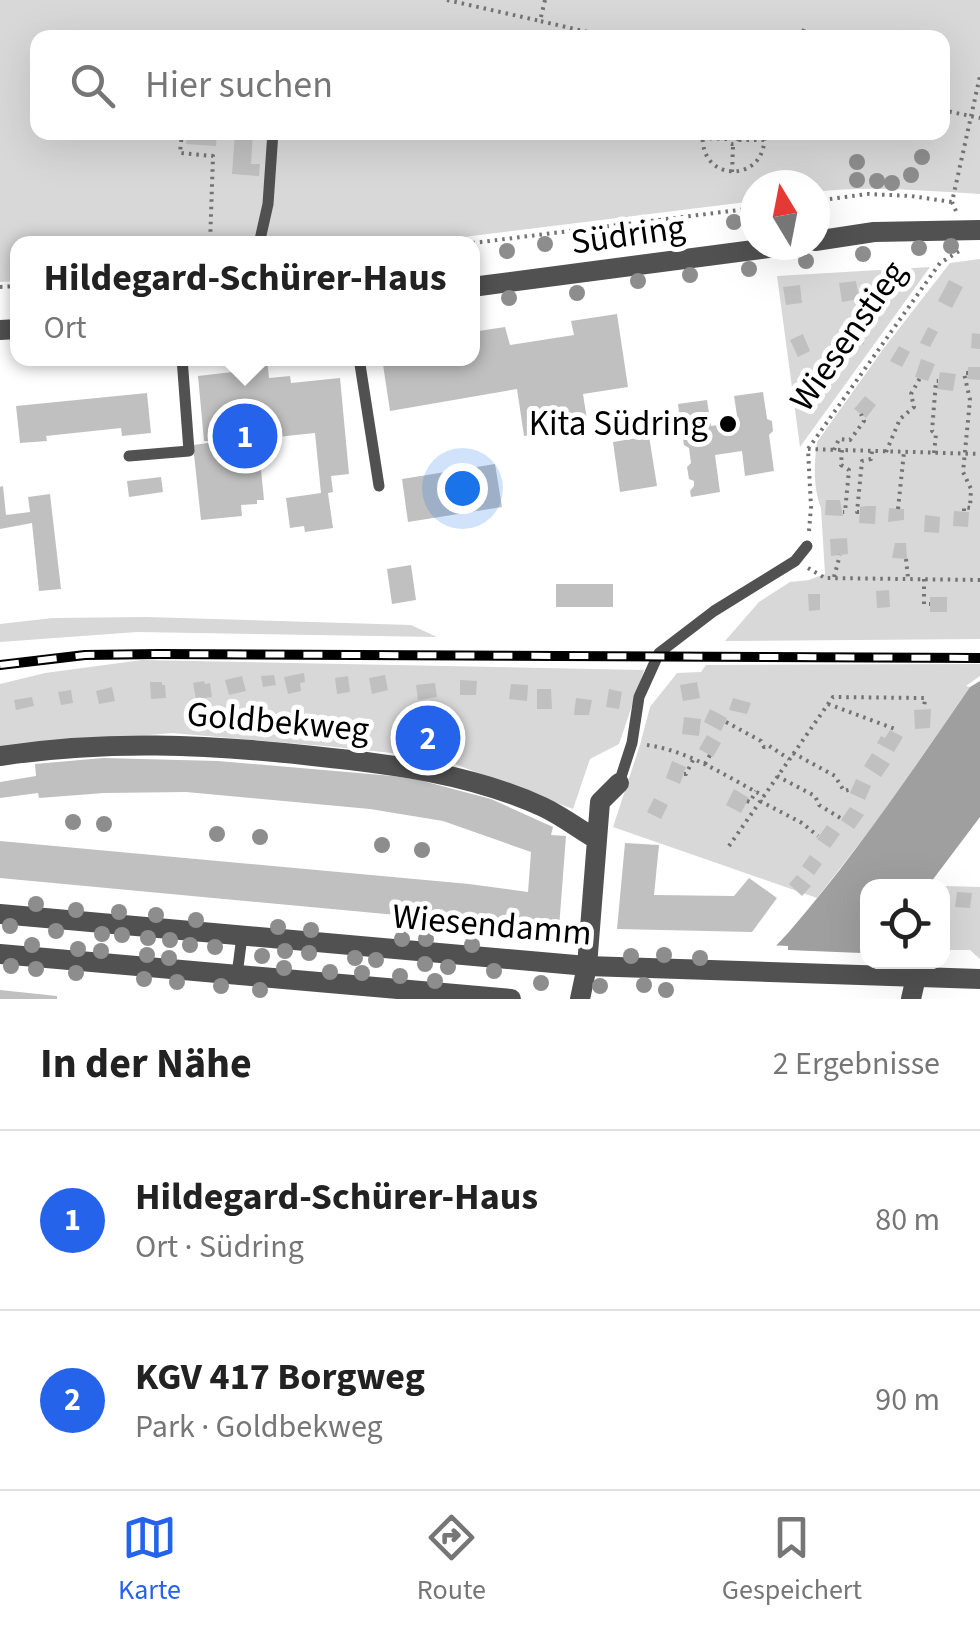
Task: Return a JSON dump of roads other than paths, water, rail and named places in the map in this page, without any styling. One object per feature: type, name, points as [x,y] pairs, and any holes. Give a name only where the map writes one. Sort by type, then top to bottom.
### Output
[{"type":"street","points":[[830,239],[968,227]]},
{"type":"street","name":"Südring","points":[[480,286],[740,252]]},
{"type":"street","name":"Goldbekweg","points":[[0,756],[102,745],[173,744],[376,762],[460,778],[544,808],[596,839]]},
{"type":"street","points":[[580,999],[587,966],[600,802],[619,783]]},
{"type":"street","name":"Wiesendamm","points":[[0,914],[587,966],[980,979]]},
{"type":"street","name":"Wiesendamm","points":[[0,954],[511,999]]},
{"type":"street","points":[[911,999],[916,977]]},
{"type":"lane","points":[[261,236],[268,204],[272,140]]},
{"type":"lane","points":[[129,456],[190,452],[183,366]]},
{"type":"lane","points":[[360,366],[379,486]]},
{"type":"lane","points":[[619,783],[632,743],[639,697],[659,653],[714,611],[795,560],[808,546]]},
{"type":"lane","points":[[237,974],[242,936]]},
{"type":"railway","points":[[0,665],[85,655],[159,654],[980,658]]},
{"type":"place","name":"Kita Südring","points":[[728,424]]},
{"type":"place","name":"Hildegard-Schürer-Haus","points":[[245,436]]},
{"type":"place","name":"KGV 417 Borgweg","points":[[428,738]]}]
